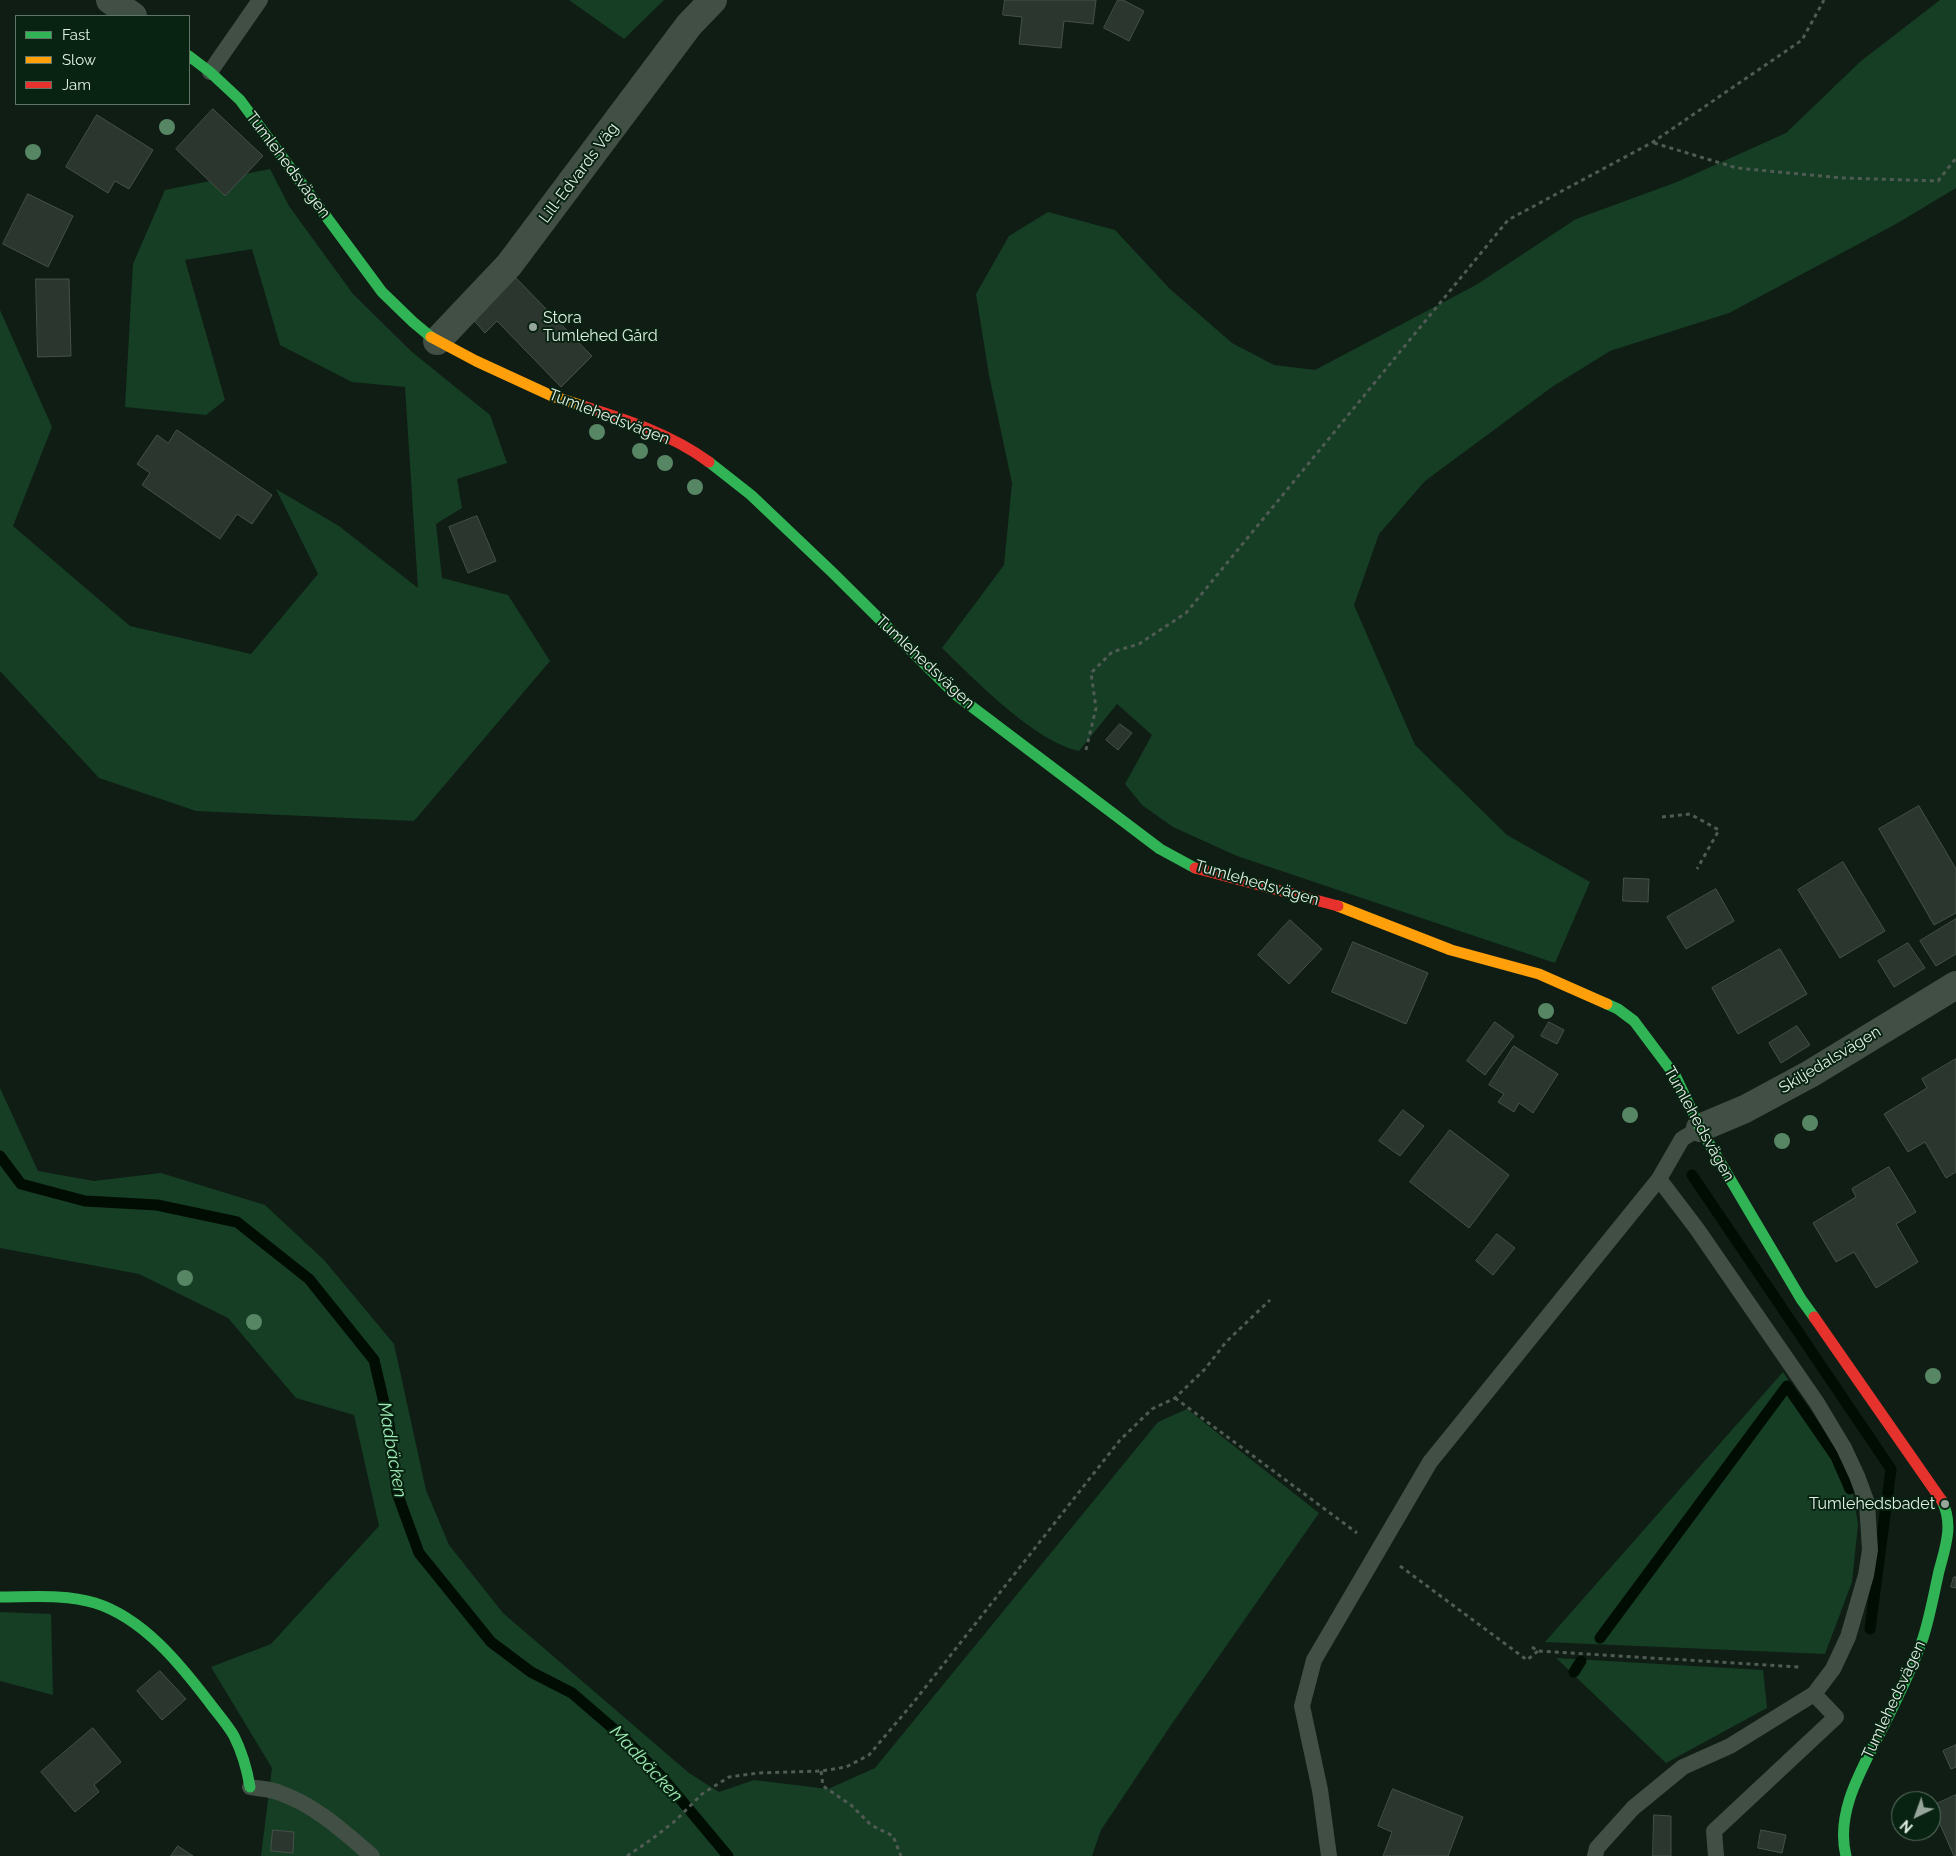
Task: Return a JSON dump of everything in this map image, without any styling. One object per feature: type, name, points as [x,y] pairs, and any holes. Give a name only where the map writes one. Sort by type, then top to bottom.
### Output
[{"type":"street","points":[[110,0],[132,15]]},
{"type":"street","name":"Lill-Edvards Väg","points":[[436,341],[509,265],[689,26],[714,0]]},
{"type":"street","name":"Tumlehedsvägen","points":[[190,57],[210,72],[240,100],[382,292],[436,341],[552,396],[632,422],[690,448],[751,495],[955,694],[1068,778],[1160,850],[1195,868],[1343,907],[1451,950],[1539,974],[1618,1009],[1634,1021],[1676,1077],[1700,1128],[1801,1299],[1953,1515],[1923,1637],[1900,1692],[1851,1792],[1845,1818],[1843,1844],[1846,1856]]},
{"type":"street","name":"Skiljedalsvägen","points":[[1700,1128],[1745,1109],[1810,1074],[1956,985]]},
{"type":"street","points":[[0,1597],[86,1600],[106,1606],[128,1619],[184,1669],[220,1716],[237,1742],[245,1764],[250,1787]]},
{"type":"lane","points":[[210,72],[260,0]]},
{"type":"lane","points":[[1329,1856],[1320,1790],[1302,1706],[1314,1660],[1430,1462],[1659,1179],[1682,1139],[1700,1128]]},
{"type":"lane","points":[[1595,1856],[1597,1848],[1634,1808],[1683,1767],[1730,1746],[1814,1694],[1834,1670],[1848,1636],[1866,1576],[1870,1550],[1867,1503],[1844,1448],[1817,1403],[1697,1229],[1659,1179]]},
{"type":"lane","points":[[1716,1856],[1714,1831],[1836,1717],[1814,1694]]},
{"type":"lane","points":[[250,1787],[279,1792],[308,1806],[339,1828],[372,1856]]},
{"type":"path","points":[[1068,778],[1085,752],[1096,708],[1091,673],[1112,652],[1139,644],[1186,613],[1508,220],[1653,142],[1802,40],[1824,0]]},
{"type":"path","points":[[1653,142],[1737,168],[1842,178],[1938,181],[1956,158]]},
{"type":"path","points":[[1662,817],[1690,814],[1719,830],[1697,869]]},
{"type":"path","points":[[627,1856],[652,1840],[675,1821],[702,1794],[729,1777],[758,1772],[821,1771],[846,1767],[869,1755],[913,1703],[1120,1440],[1152,1409],[1175,1398],[1205,1369],[1226,1342],[1270,1300]]},
{"type":"path","points":[[1532,1647],[1538,1651],[1834,1670]]},
{"type":"path","points":[[821,1771],[823,1786],[851,1805],[871,1825],[893,1836],[901,1856]]},
{"type":"green space","points":[[569,0],[664,0],[624,39]]},
{"type":"green space","points":[[1940,0],[1956,0],[1956,188],[1896,224],[1729,313],[1610,351],[1552,387],[1425,481],[1379,534],[1354,605],[1415,745],[1507,835],[1590,882],[1555,963],[1237,856],[1173,827],[1142,805],[1125,784],[1152,735],[1117,704],[1079,751],[1043,735],[1006,708],[942,648],[1004,565],[1012,483],[989,375],[976,294],[1009,236],[1048,212],[1115,230],[1170,289],[1232,343],[1274,365],[1315,370],[1476,285],[1576,219],[1677,182],[1786,133],[1861,61]]},
{"type":"green space","points":[[270,169],[289,206],[353,294],[412,352],[490,415],[507,463],[457,479],[462,508],[436,524],[442,578],[508,595],[550,661],[414,821],[196,811],[99,778],[0,671],[0,310],[52,427],[13,526],[130,626],[251,654],[318,574],[276,489],[339,526],[418,588],[405,387],[352,382],[280,345],[252,249],[185,260],[225,400],[206,415],[125,407],[133,264],[165,190]]},
{"type":"green space","points":[[0,1088],[38,1171],[94,1181],[161,1173],[265,1205],[324,1260],[394,1344],[426,1490],[449,1545],[503,1613],[689,1773],[719,1792],[754,1780],[828,1789],[875,1768],[1158,1422],[1187,1409],[1319,1513],[1171,1725],[1101,1830],[1092,1856],[261,1856],[272,1768],[211,1667],[271,1644],[379,1526],[354,1415],[296,1398],[228,1318],[139,1274],[0,1248]]},
{"type":"green space","points":[[1783,1372],[1838,1455],[1852,1486],[1858,1525],[1852,1582],[1825,1654],[1545,1642]]},
{"type":"green space","points":[[0,1612],[51,1614],[53,1695],[0,1681]]},
{"type":"green space","points":[[1556,1658],[1763,1670],[1767,1708],[1666,1763]]},
{"type":"building","points":[[1005,0],[1096,0],[1093,24],[1064,21],[1061,48],[1019,44],[1022,17],[1003,15]]},
{"type":"building","points":[[1118,0],[1123,0],[1144,11],[1129,41],[1104,28]]},
{"type":"building","points":[[213,109],[263,156],[225,196],[176,149]]},
{"type":"building","points":[[97,115],[153,150],[129,189],[115,181],[108,193],[66,167]]},
{"type":"building","points":[[28,194],[73,216],[48,267],[3,244]]},
{"type":"building","name":"Stora Tumlehed Gård","points":[[513,275],[592,356],[561,387],[497,321],[485,333],[470,316]]},
{"type":"building","points":[[36,279],[69,279],[71,356],[38,357]]},
{"type":"building","points":[[177,430],[272,495],[252,524],[237,514],[220,539],[142,485],[150,473],[137,464],[157,435],[168,443]]},
{"type":"building","points":[[477,516],[496,561],[468,573],[449,527]]},
{"type":"building","points":[[1120,724],[1132,733],[1118,750],[1106,740]]},
{"type":"building","points":[[1919,806],[1956,869],[1956,913],[1934,925],[1879,829]]},
{"type":"building","points":[[1843,862],[1885,931],[1840,958],[1798,890]]},
{"type":"building","points":[[1624,878],[1649,879],[1648,902],[1623,901]]},
{"type":"building","points":[[1716,889],[1734,921],[1686,949],[1667,917]]},
{"type":"building","points":[[1956,919],[1956,954],[1936,966],[1920,941]]},
{"type":"building","points":[[1290,920],[1322,949],[1289,984],[1258,955]]},
{"type":"building","points":[[1353,942],[1428,973],[1406,1024],[1332,992]]},
{"type":"building","points":[[1908,943],[1925,968],[1894,987],[1878,961]]},
{"type":"building","points":[[1780,949],[1807,994],[1738,1034],[1712,988]]},
{"type":"building","points":[[1495,1022],[1514,1036],[1485,1075],[1467,1061]]},
{"type":"building","points":[[1549,1022],[1564,1030],[1557,1044],[1541,1036]]},
{"type":"building","points":[[1797,1026],[1810,1045],[1781,1063],[1769,1043]]},
{"type":"building","points":[[1514,1046],[1558,1074],[1533,1113],[1519,1103],[1514,1112],[1498,1102],[1504,1094],[1489,1085]]},
{"type":"building","points":[[1956,1059],[1956,1172],[1946,1178],[1925,1142],[1908,1152],[1884,1114],[1927,1088],[1922,1079]]},
{"type":"building","points":[[1403,1110],[1424,1126],[1400,1156],[1379,1141]]},
{"type":"building","points":[[1450,1130],[1509,1175],[1469,1228],[1410,1182]]},
{"type":"building","points":[[1889,1167],[1916,1212],[1896,1224],[1918,1262],[1876,1288],[1854,1252],[1836,1262],[1813,1223],[1856,1197],[1852,1189]]},
{"type":"building","points":[[1497,1234],[1515,1248],[1493,1275],[1476,1261]]},
{"type":"building","points":[[1954,1577],[1956,1577],[1956,1588],[1951,1587]]},
{"type":"building","points":[[160,1671],[186,1699],[162,1720],[137,1691]]},
{"type":"building","points":[[93,1728],[121,1762],[94,1785],[99,1792],[75,1812],[41,1772]]},
{"type":"building","points":[[1956,1745],[1956,1767],[1951,1769],[1943,1751]]},
{"type":"building","points":[[1393,1789],[1463,1817],[1448,1856],[1383,1856],[1392,1832],[1378,1826]]},
{"type":"building","points":[[1956,1795],[1956,1856],[1954,1856],[1941,1826],[1941,1802]]},
{"type":"building","points":[[1654,1815],[1671,1816],[1671,1856],[1653,1856]]},
{"type":"building","points":[[273,1830],[294,1832],[293,1853],[271,1851]]},
{"type":"building","points":[[1761,1830],[1786,1835],[1782,1853],[1758,1848]]},
{"type":"building","points":[[178,1846],[193,1856],[171,1856]]},
{"type":"waterway","name":"Madbäcken","points":[[0,1156],[21,1184],[85,1201],[157,1205],[237,1222],[309,1279],[374,1360],[389,1424],[397,1493],[419,1553],[491,1642],[531,1672],[572,1693],[623,1737],[661,1776],[728,1856]]},
{"type":"waterway","points":[[1692,1175],[1891,1469],[1870,1629]]},
{"type":"waterway","points":[[1600,1638],[1787,1386],[1836,1457],[1850,1489]]},
{"type":"waterway","points":[[1574,1672],[1581,1661]]},
{"type":"traffic: fast","points":[[190,57],[210,72],[240,100],[382,292],[431,337]]},
{"type":"traffic: fast","points":[[709,462],[751,495],[955,694],[1160,849],[1195,868]]},
{"type":"traffic: fast","points":[[1607,1004],[1618,1009],[1634,1021],[1676,1077],[1700,1128],[1801,1299],[1814,1317]]},
{"type":"traffic: fast","points":[[1846,1856],[1844,1823],[1852,1791],[1909,1674],[1919,1650],[1930,1613],[1946,1545],[1948,1528],[1946,1510],[1942,1501]]},
{"type":"traffic: fast","points":[[0,1597],[48,1597],[84,1600],[112,1610],[129,1619],[145,1631],[186,1673],[231,1732],[242,1754],[250,1787]]},
{"type":"traffic: slow","points":[[431,337],[476,361],[552,396],[583,406]]},
{"type":"traffic: slow","points":[[1338,906],[1451,950],[1539,974],[1607,1004]]},
{"type":"traffic: jam","points":[[583,406],[632,422],[664,436],[709,462]]},
{"type":"traffic: jam","points":[[1195,868],[1338,906]]},
{"type":"traffic: jam","points":[[1814,1317],[1942,1501]]},
{"type":"place","name":"Stora Tumlehed Gård","points":[[533,327]]},
{"type":"place","name":"Tumlehedsbadet","points":[[1945,1504]]}]
